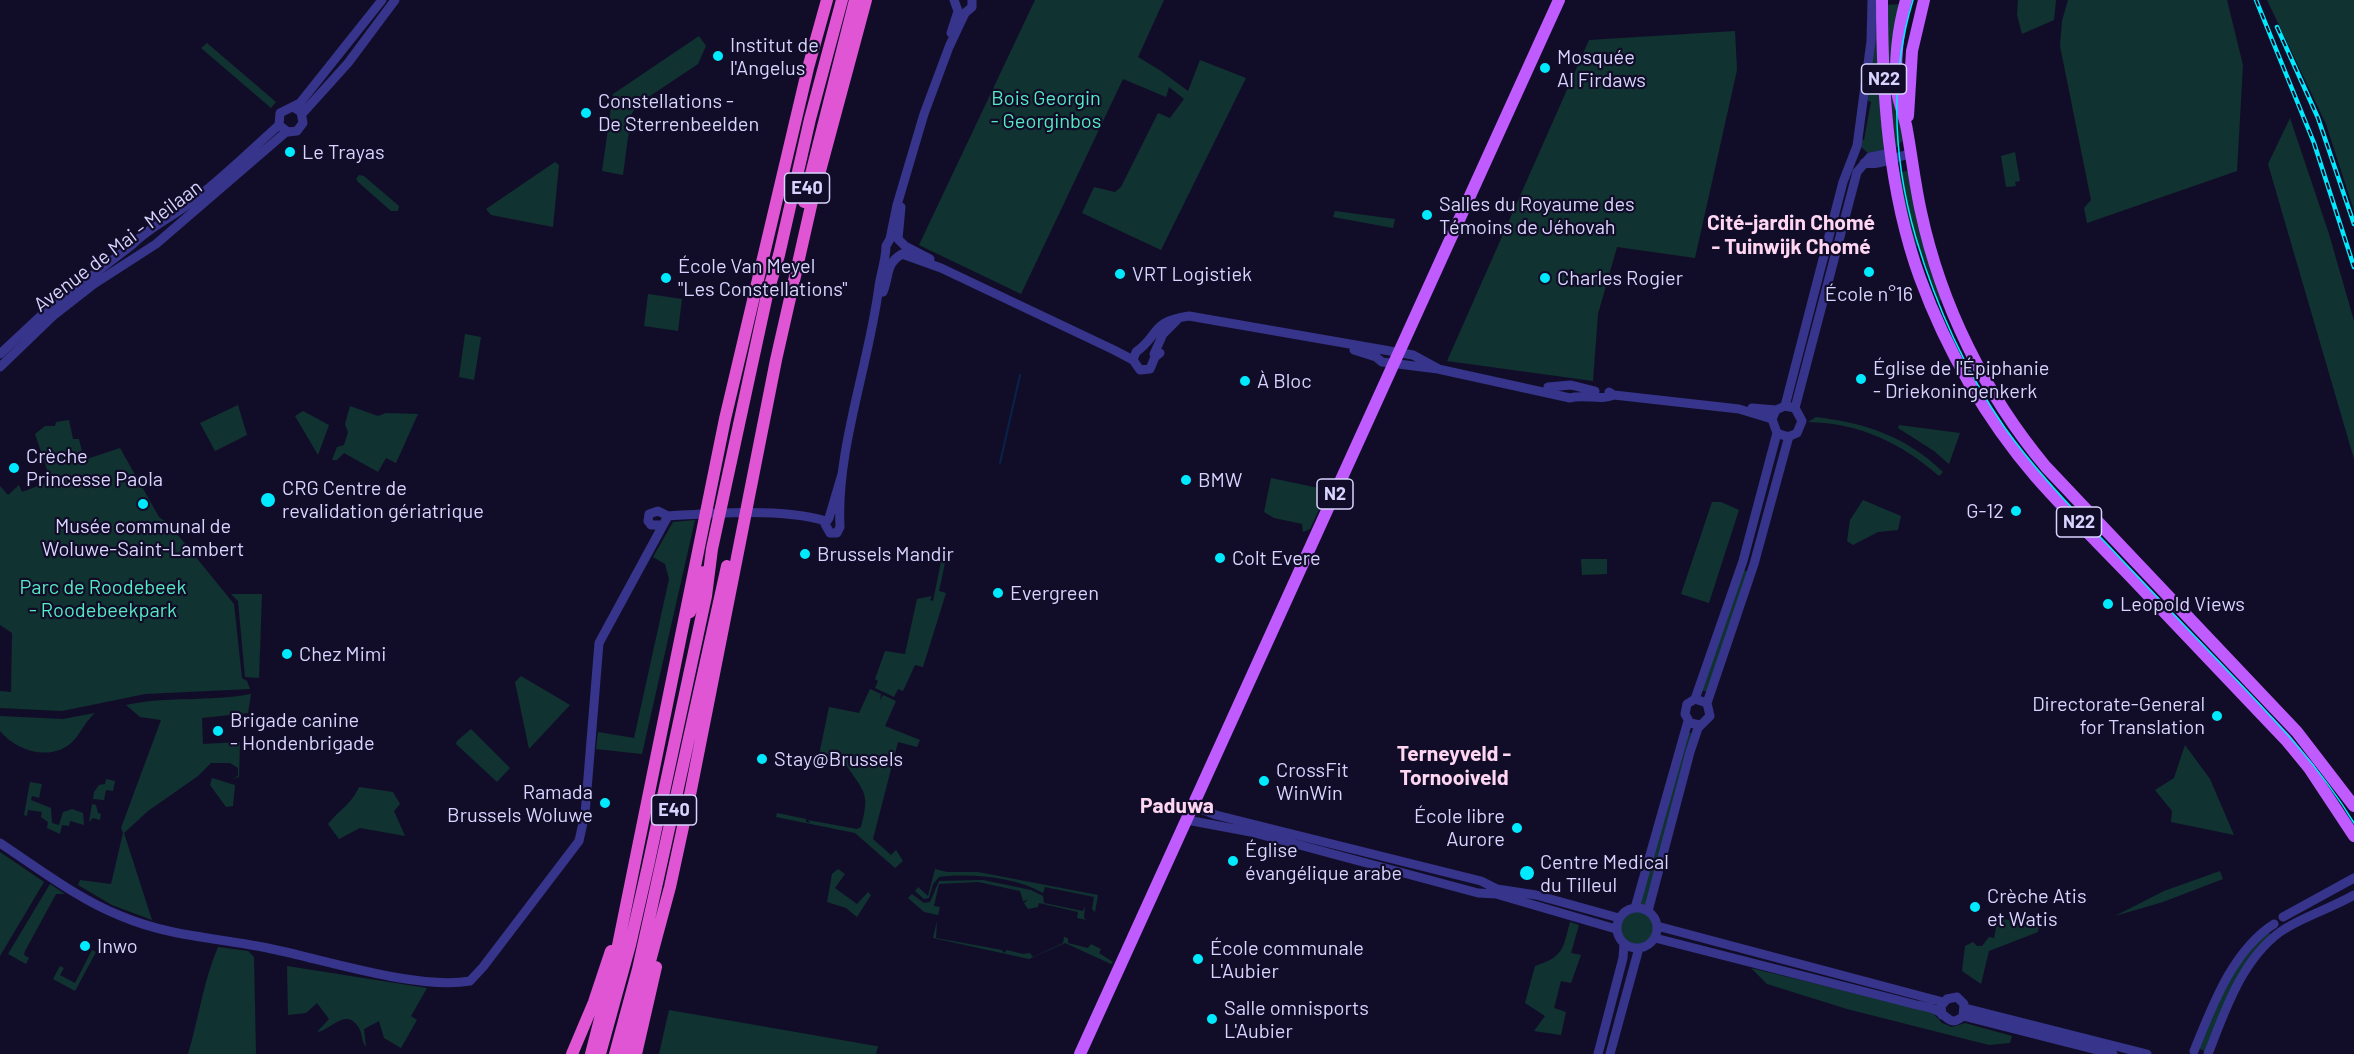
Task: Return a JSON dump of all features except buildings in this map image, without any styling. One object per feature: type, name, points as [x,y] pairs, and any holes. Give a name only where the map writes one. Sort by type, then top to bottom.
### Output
[{"type":"highway","name":"E40","points":[[591,1054],[614,964],[618,933],[683,633],[688,594],[740,352],[827,0]]},
{"type":"highway","name":"E40","points":[[600,1054],[643,888],[706,596],[712,549],[767,295],[842,0]]},
{"type":"highway","name":"E40","points":[[615,1054],[638,969],[737,530],[766,379],[819,134],[863,1]]},
{"type":"highway","name":"E40","points":[[742,505],[813,197],[863,1]]},
{"type":"highway","name":"E40","points":[[767,295],[774,216]]},
{"type":"highway","name":"E40","points":[[764,414],[766,379]]},
{"type":"highway","name":"E40","points":[[625,1054],[670,887],[708,710],[737,530]]},
{"type":"highway","name":"E40","points":[[683,633],[712,549]]},
{"type":"highway","points":[[636,1054],[667,920],[670,887]]},
{"type":"highway","points":[[572,1054],[594,1002],[618,933]]},
{"type":"main road","name":"N2","points":[[1080,1054],[1227,736],[1229,723],[1243,691],[1256,672],[1559,0]]},
{"type":"main road","name":"N22","points":[[1882,0],[1884,81],[1892,157],[1902,212],[1923,285],[1968,378],[1997,426],[2052,495],[2286,740],[2309,768],[2354,836]]},
{"type":"main road","name":"N22","points":[[1906,0],[1900,25],[1897,73],[1899,99],[1907,129],[1927,236],[1942,283],[1980,372],[2010,419],[2068,492],[2297,732],[2354,806]]},
{"type":"main road","name":"N22","points":[[1907,129],[1912,51],[1924,0]]},
{"type":"street","name":"Avenue de Mai - Meilaan","points":[[282,129],[280,112],[293,107],[332,64],[382,0]]},
{"type":"street","name":"Avenue de Mai - Meilaan","points":[[282,129],[292,133],[300,129],[303,123],[302,114],[348,63],[395,0]]},
{"type":"street","points":[[954,0],[961,12]]},
{"type":"street","points":[[651,525],[665,520],[771,514],[797,517],[802,515],[829,521],[842,474],[879,301],[896,248],[900,200],[924,114],[948,47],[961,12],[972,7],[972,0]]},
{"type":"street","points":[[1635,908],[1688,721],[1685,707],[1695,699],[1743,561],[1777,433],[1778,412],[1843,182],[1854,154],[1870,41],[1872,0]]},
{"type":"street","points":[[293,107],[302,114]]},
{"type":"street","name":"Avenue de Mai - Meilaan","points":[[0,354],[47,310],[132,245],[143,233],[179,212],[282,129]]},
{"type":"street","name":"Avenue de Mai - Meilaan","points":[[0,367],[53,316],[94,284],[156,244],[282,129]]},
{"type":"street","points":[[1795,408],[1855,178],[1864,164],[1884,163],[1892,157],[1910,154]]},
{"type":"street","points":[[896,248],[1114,350],[1156,355]]},
{"type":"street","points":[[1184,316],[1169,326],[1152,367],[1145,371],[1136,367],[1137,354],[1163,322],[1173,317],[1184,316],[1212,319],[1300,336],[1397,358],[1417,357],[1437,368],[1533,388],[1572,392],[1610,392],[1614,395],[1739,410],[1778,412],[1795,408]]},
{"type":"street","points":[[1777,433],[1789,436],[1797,433],[1802,425],[1801,416],[1795,408]]},
{"type":"street","points":[[1624,944],[1639,948],[1648,945],[1655,938],[1657,926],[1648,911],[1680,785],[1700,725],[1710,716],[1707,703],[1754,564],[1789,436]]},
{"type":"street","points":[[647,551],[651,525],[648,519],[652,513],[661,511],[665,520]]},
{"type":"street","points":[[0,843],[103,908],[160,930],[270,948],[406,978],[442,982],[470,981],[579,841],[585,814],[599,643],[665,520]]},
{"type":"street","points":[[1695,699],[1707,703]]},
{"type":"street","points":[[1688,721],[1700,725]]},
{"type":"street","points":[[1193,806],[1214,820]]},
{"type":"street","points":[[1187,820],[1214,820],[1312,843],[1479,887],[1616,929]]},
{"type":"street","points":[[2281,927],[2277,918],[2283,917],[2354,878]]},
{"type":"street","points":[[1479,887],[1536,895],[1619,918]]},
{"type":"street","points":[[2198,1053],[2231,970],[2253,942],[2354,895]]},
{"type":"street","points":[[1598,1054],[1623,958],[1624,944],[1616,929],[1619,918],[1625,911],[1635,908],[1648,911]]},
{"type":"street","points":[[1657,926],[1943,1002],[1957,997],[1964,1012],[2113,1054]]},
{"type":"street","points":[[2198,1053],[2249,964],[2281,927]]},
{"type":"street","points":[[1655,938],[1913,1004],[1942,1014],[1950,1021],[1957,1021],[1964,1012]]},
{"type":"street","points":[[1610,1054],[1639,948]]},
{"type":"street","points":[[1942,1014],[1943,1002]]},
{"type":"street","points":[[1964,1012],[2147,1054]]},
{"type":"green space","name":"Bois Georgin - Georginbos","points":[[1035,0],[1164,0],[1138,57],[1188,91],[1200,60],[1246,78],[1161,250],[1082,213],[1094,187],[1115,192],[1121,187],[1158,113],[1170,118],[1184,99],[1169,87],[1166,97],[1123,79],[1021,294],[919,245]]},
{"type":"green space","points":[[1878,0],[1886,149],[1868,153],[1859,145],[1859,139],[1864,140],[1871,102],[1865,99]]},
{"type":"green space","points":[[2018,0],[2056,0],[2054,20],[2022,34],[2017,15]]},
{"type":"green space","points":[[2068,0],[2227,0],[2243,65],[2237,171],[2087,223],[2084,208],[2091,200],[2060,46],[2062,21]]},
{"type":"green space","points":[[2267,0],[2354,0],[2354,211],[2326,124]]},
{"type":"green space","points":[[1902,4],[1895,50],[1904,139],[1895,149],[1885,5]]},
{"type":"green space","points":[[1735,31],[1737,70],[1695,258],[1617,247],[1598,314],[1593,381],[1447,361],[1589,40]]},
{"type":"green space","points":[[699,36],[706,46],[698,64],[638,104],[631,115],[623,175],[602,171],[613,94]]},
{"type":"green space","points":[[207,43],[276,102],[271,108],[201,48]]},
{"type":"green space","points":[[2290,118],[2329,234],[2354,321],[2354,459],[2268,164]]},
{"type":"green space","points":[[2015,152],[2020,181],[2015,182],[2016,186],[2006,187],[2001,156]]},
{"type":"green space","points":[[555,162],[559,165],[553,227],[491,215],[486,209]]},
{"type":"green space","points":[[1909,171],[1945,299],[1938,301],[1919,246],[1915,247],[1897,172]]},
{"type":"green space","points":[[359,175],[364,176],[399,206],[398,211],[391,211],[358,182],[356,179]]},
{"type":"green space","points":[[1335,211],[1395,219],[1393,228],[1333,217]]},
{"type":"green space","points":[[648,294],[682,299],[678,331],[644,326]]},
{"type":"green space","points":[[465,334],[481,337],[474,380],[459,377]]},
{"type":"green space","points":[[238,405],[247,435],[215,451],[200,423]]},
{"type":"green space","points":[[350,406],[378,416],[386,413],[418,414],[396,463],[386,458],[378,472],[344,453],[337,460],[332,460],[337,447],[344,445],[348,432],[345,424]]},
{"type":"green space","points":[[303,411],[329,425],[318,455],[295,416]]},
{"type":"green space","points":[[1816,417],[1852,423],[1885,434],[1915,449],[1943,472],[1939,476],[1910,454],[1879,437],[1845,426],[1808,422]]},
{"type":"green space","name":"Parc de Roodebeek - Roodebeekpark","points":[[69,420],[73,439],[79,439],[84,460],[120,448],[159,517],[169,524],[234,604],[242,678],[247,681],[250,689],[145,694],[62,711],[0,708],[0,691],[11,692],[12,633],[0,625],[0,486],[8,495],[19,485],[22,492],[51,481],[35,434],[45,426],[55,426],[56,422]]},
{"type":"green space","points":[[1899,425],[1960,433],[1949,464],[1934,451],[1898,428]]},
{"type":"green space","points":[[1271,478],[1328,490],[1310,529],[1303,532],[1302,524],[1274,518],[1264,512]]},
{"type":"green space","points":[[1863,500],[1901,516],[1898,530],[1878,532],[1853,545],[1847,541],[1850,520]]},
{"type":"green space","points":[[1712,502],[1721,502],[1739,510],[1709,603],[1681,594]]},
{"type":"green space","points":[[695,520],[642,754],[596,749],[598,732],[634,738],[669,579],[665,564],[653,557],[673,522]]},
{"type":"green space","points":[[1581,559],[1607,559],[1607,574],[1582,575]]},
{"type":"green space","points":[[941,562],[945,563],[939,591],[946,593],[923,667],[915,665],[903,691],[898,689],[894,697],[875,688],[878,681],[875,679],[885,651],[905,654],[917,599],[932,596],[930,600],[933,601]]},
{"type":"green space","points":[[1743,570],[1749,572],[1708,692],[1701,690]]},
{"type":"green space","points":[[231,594],[262,594],[259,678],[245,677],[238,601]]},
{"type":"green space","points":[[521,676],[570,705],[529,749],[515,682]]},
{"type":"green space","points":[[870,689],[881,694],[880,700],[883,695],[896,701],[885,726],[920,740],[917,747],[898,742],[873,839],[891,855],[896,850],[903,861],[895,868],[855,833],[776,817],[777,813],[806,819],[806,822],[810,823],[808,820],[857,829],[861,827],[865,800],[861,788],[846,765],[824,760],[819,755],[829,707],[859,713]]},
{"type":"green space","points":[[251,694],[248,713],[202,718],[203,744],[240,742],[239,777],[232,779],[238,776],[238,768],[230,763],[211,763],[198,776],[148,811],[124,833],[152,920],[112,905],[78,885],[80,880],[111,884],[123,833],[121,828],[161,720],[140,717],[126,705]]},
{"type":"green space","points":[[95,713],[75,739],[57,751],[47,753],[26,749],[0,731],[0,716],[63,719]]},
{"type":"green space","points":[[471,729],[510,768],[497,782],[456,744]]},
{"type":"green space","points":[[1686,732],[1694,734],[1646,906],[1640,904]]},
{"type":"green space","points":[[2185,745],[2210,779],[2234,835],[2171,822],[2172,811],[2155,790],[2174,778]]},
{"type":"green space","points":[[212,778],[235,785],[233,806],[226,807],[210,785]]},
{"type":"green space","points":[[106,779],[115,781],[113,791],[106,790],[104,800],[93,799],[92,804],[94,792],[99,785],[105,784]]},
{"type":"green space","points":[[30,782],[42,784],[39,798],[32,796],[31,800],[51,808],[52,823],[59,825],[63,812],[72,809],[83,813],[84,825],[70,821],[69,826],[62,825],[60,834],[47,828],[48,822],[41,817],[42,812],[28,810],[27,816],[24,815]]},
{"type":"green space","points":[[359,787],[393,792],[400,804],[394,811],[405,836],[360,828],[339,839],[328,824],[348,803]]},
{"type":"green space","points":[[92,804],[96,805],[98,813],[101,814],[100,820],[93,818],[89,822]]},
{"type":"green space","points":[[0,852],[44,882],[0,956]]},
{"type":"green space","points":[[838,869],[845,874],[835,888],[857,904],[868,892],[871,895],[857,917],[846,908],[827,902],[832,874]]},
{"type":"green space","points":[[935,869],[947,872],[978,872],[1098,895],[1095,912],[1092,909],[1094,897],[1045,887],[1043,893],[1020,883],[979,876],[939,877],[933,884],[929,898],[924,899],[915,891],[918,887],[928,896]]},
{"type":"green space","points":[[2220,871],[2223,879],[2163,902],[2115,916],[2164,891]]},
{"type":"green space","points":[[983,880],[1031,890],[1043,896],[1044,903],[1083,911],[1085,906],[1084,918],[1087,920],[1077,918],[1078,912],[1039,903],[1038,907],[1028,909],[1024,903],[1028,900],[1023,901],[1020,891],[978,882],[939,884],[934,906],[940,907],[938,915],[924,912],[908,898],[912,894],[924,903],[930,902],[939,881]]},
{"type":"green space","points":[[50,884],[65,894],[56,894],[25,951],[24,955],[29,958],[26,964],[8,954]]},
{"type":"green space","points":[[1637,912],[1648,917],[1653,928],[1648,939],[1637,944],[1626,939],[1621,928],[1626,917]]},
{"type":"green space","points":[[1998,919],[2039,922],[2038,932],[1989,951],[1981,984],[1962,971],[1965,946],[1973,942],[1977,946],[1982,946],[1989,937],[1994,938]]},
{"type":"green space","points":[[937,921],[936,938],[1002,950],[1004,953],[1007,950],[1023,954],[1030,953],[1033,957],[1063,943],[1064,937],[1068,938],[1068,943],[1088,948],[1091,944],[1101,949],[1099,953],[1113,962],[1111,964],[1065,943],[1029,959],[933,938]]},
{"type":"green space","points":[[1570,922],[1579,925],[1571,953],[1581,955],[1571,983],[1561,981],[1554,1008],[1566,1012],[1561,1035],[1534,1031],[1545,1016],[1525,1003],[1535,966],[1552,959],[1561,950]]},
{"type":"green space","points":[[2267,931],[2273,937],[2257,951],[2206,1052],[2198,1048],[2233,972]]},
{"type":"green space","points":[[218,947],[248,951],[254,957],[256,1054],[188,1054]]},
{"type":"green space","points":[[92,950],[96,952],[75,991],[53,979],[60,966],[64,968],[60,975],[75,983]]},
{"type":"green space","points":[[287,966],[427,988],[411,1016],[417,1020],[401,1048],[384,1038],[379,1021],[364,1029],[366,1047],[359,1028],[349,1019],[338,1021],[317,1032],[329,1019],[317,1003],[306,1013],[288,1015]]},
{"type":"green space","points":[[1751,968],[1932,1012],[1942,1023],[1952,1027],[1965,1023],[2012,1036],[2010,1043],[1989,1045],[1847,1009],[1767,984]]},
{"type":"green space","points":[[669,1010],[878,1046],[876,1054],[659,1054]]},
{"type":"waterway","points":[[1000,463],[1020,375]]},
{"type":"tram line","points":[[1913,0],[1905,30],[1897,89],[1902,179],[1916,238],[1942,313],[1977,383],[2016,444],[2079,516],[2277,723],[2326,781],[2354,823]]},
{"type":"railway","points":[[2256,0],[2314,143],[2354,267]]},
{"type":"railway","points":[[2277,27],[2318,118],[2354,224]]},
{"type":"place","name":"Institut de l'Angelus","points":[[718,56]]},
{"type":"place","name":"Mosquée Al Firdaws","points":[[1545,68]]},
{"type":"place","name":"Constellations - De Sterrenbeelden","points":[[586,113]]},
{"type":"place","name":"Le Trayas","points":[[290,152]]},
{"type":"place","name":"Salles du Royaume des Témoins de Jéhovah","points":[[1427,215]]},
{"type":"place","name":"École n°16","points":[[1869,272]]},
{"type":"place","name":"VRT Logistiek","points":[[1120,274]]},
{"type":"place","name":"École Van Meyel \"Les Constellations\"","points":[[666,278]]},
{"type":"place","name":"Charles Rogier","points":[[1545,278]]},
{"type":"place","name":"Église de l'Épiphanie - Driekoningenkerk","points":[[1861,379]]},
{"type":"place","name":"À Bloc","points":[[1245,381]]},
{"type":"place","name":"Crèche Princesse Paola","points":[[14,468]]},
{"type":"place","name":"BMW","points":[[1186,480]]},
{"type":"place","name":"CRG Centre de revalidation gériatrique","points":[[268,500]]},
{"type":"place","name":"Musée communal de Woluwe-Saint-Lambert","points":[[143,504]]},
{"type":"place","name":"G-12","points":[[2016,511]]},
{"type":"place","name":"Brussels Mandir","points":[[805,554]]},
{"type":"place","name":"Colt Evere","points":[[1220,558]]},
{"type":"place","name":"Evergreen","points":[[998,593]]},
{"type":"place","name":"Leopold Views","points":[[2108,604]]},
{"type":"place","name":"Chez Mimi","points":[[287,654]]},
{"type":"place","name":"Directorate-General for Translation","points":[[2217,716]]},
{"type":"place","name":"Brigade canine - Hondenbrigade","points":[[218,731]]},
{"type":"place","name":"Stay@Brussels","points":[[762,759]]},
{"type":"place","name":"CrossFit WinWin","points":[[1264,781]]},
{"type":"place","name":"Ramada Brussels Woluwe","points":[[605,803]]},
{"type":"place","name":"École libre Aurore","points":[[1517,828]]},
{"type":"place","name":"Église évangélique arabe","points":[[1233,861]]},
{"type":"place","name":"Centre Medical du Tilleul","points":[[1527,873]]},
{"type":"place","name":"Crèche Atis et Watis","points":[[1975,907]]},
{"type":"place","name":"Inwo","points":[[85,946]]},
{"type":"place","name":"École communale L'Aubier","points":[[1198,959]]},
{"type":"place","name":"Salle omnisports L'Aubier","points":[[1212,1019]]},
{"type":"district","name":"Cité-jardin Chomé - Tuinwijk Chomé","points":[[1791,235]]},
{"type":"district","name":"Terneyveld - Tornooiveld","points":[[1454,766]]},
{"type":"district","name":"Paduwa","points":[[1177,806]]}]
